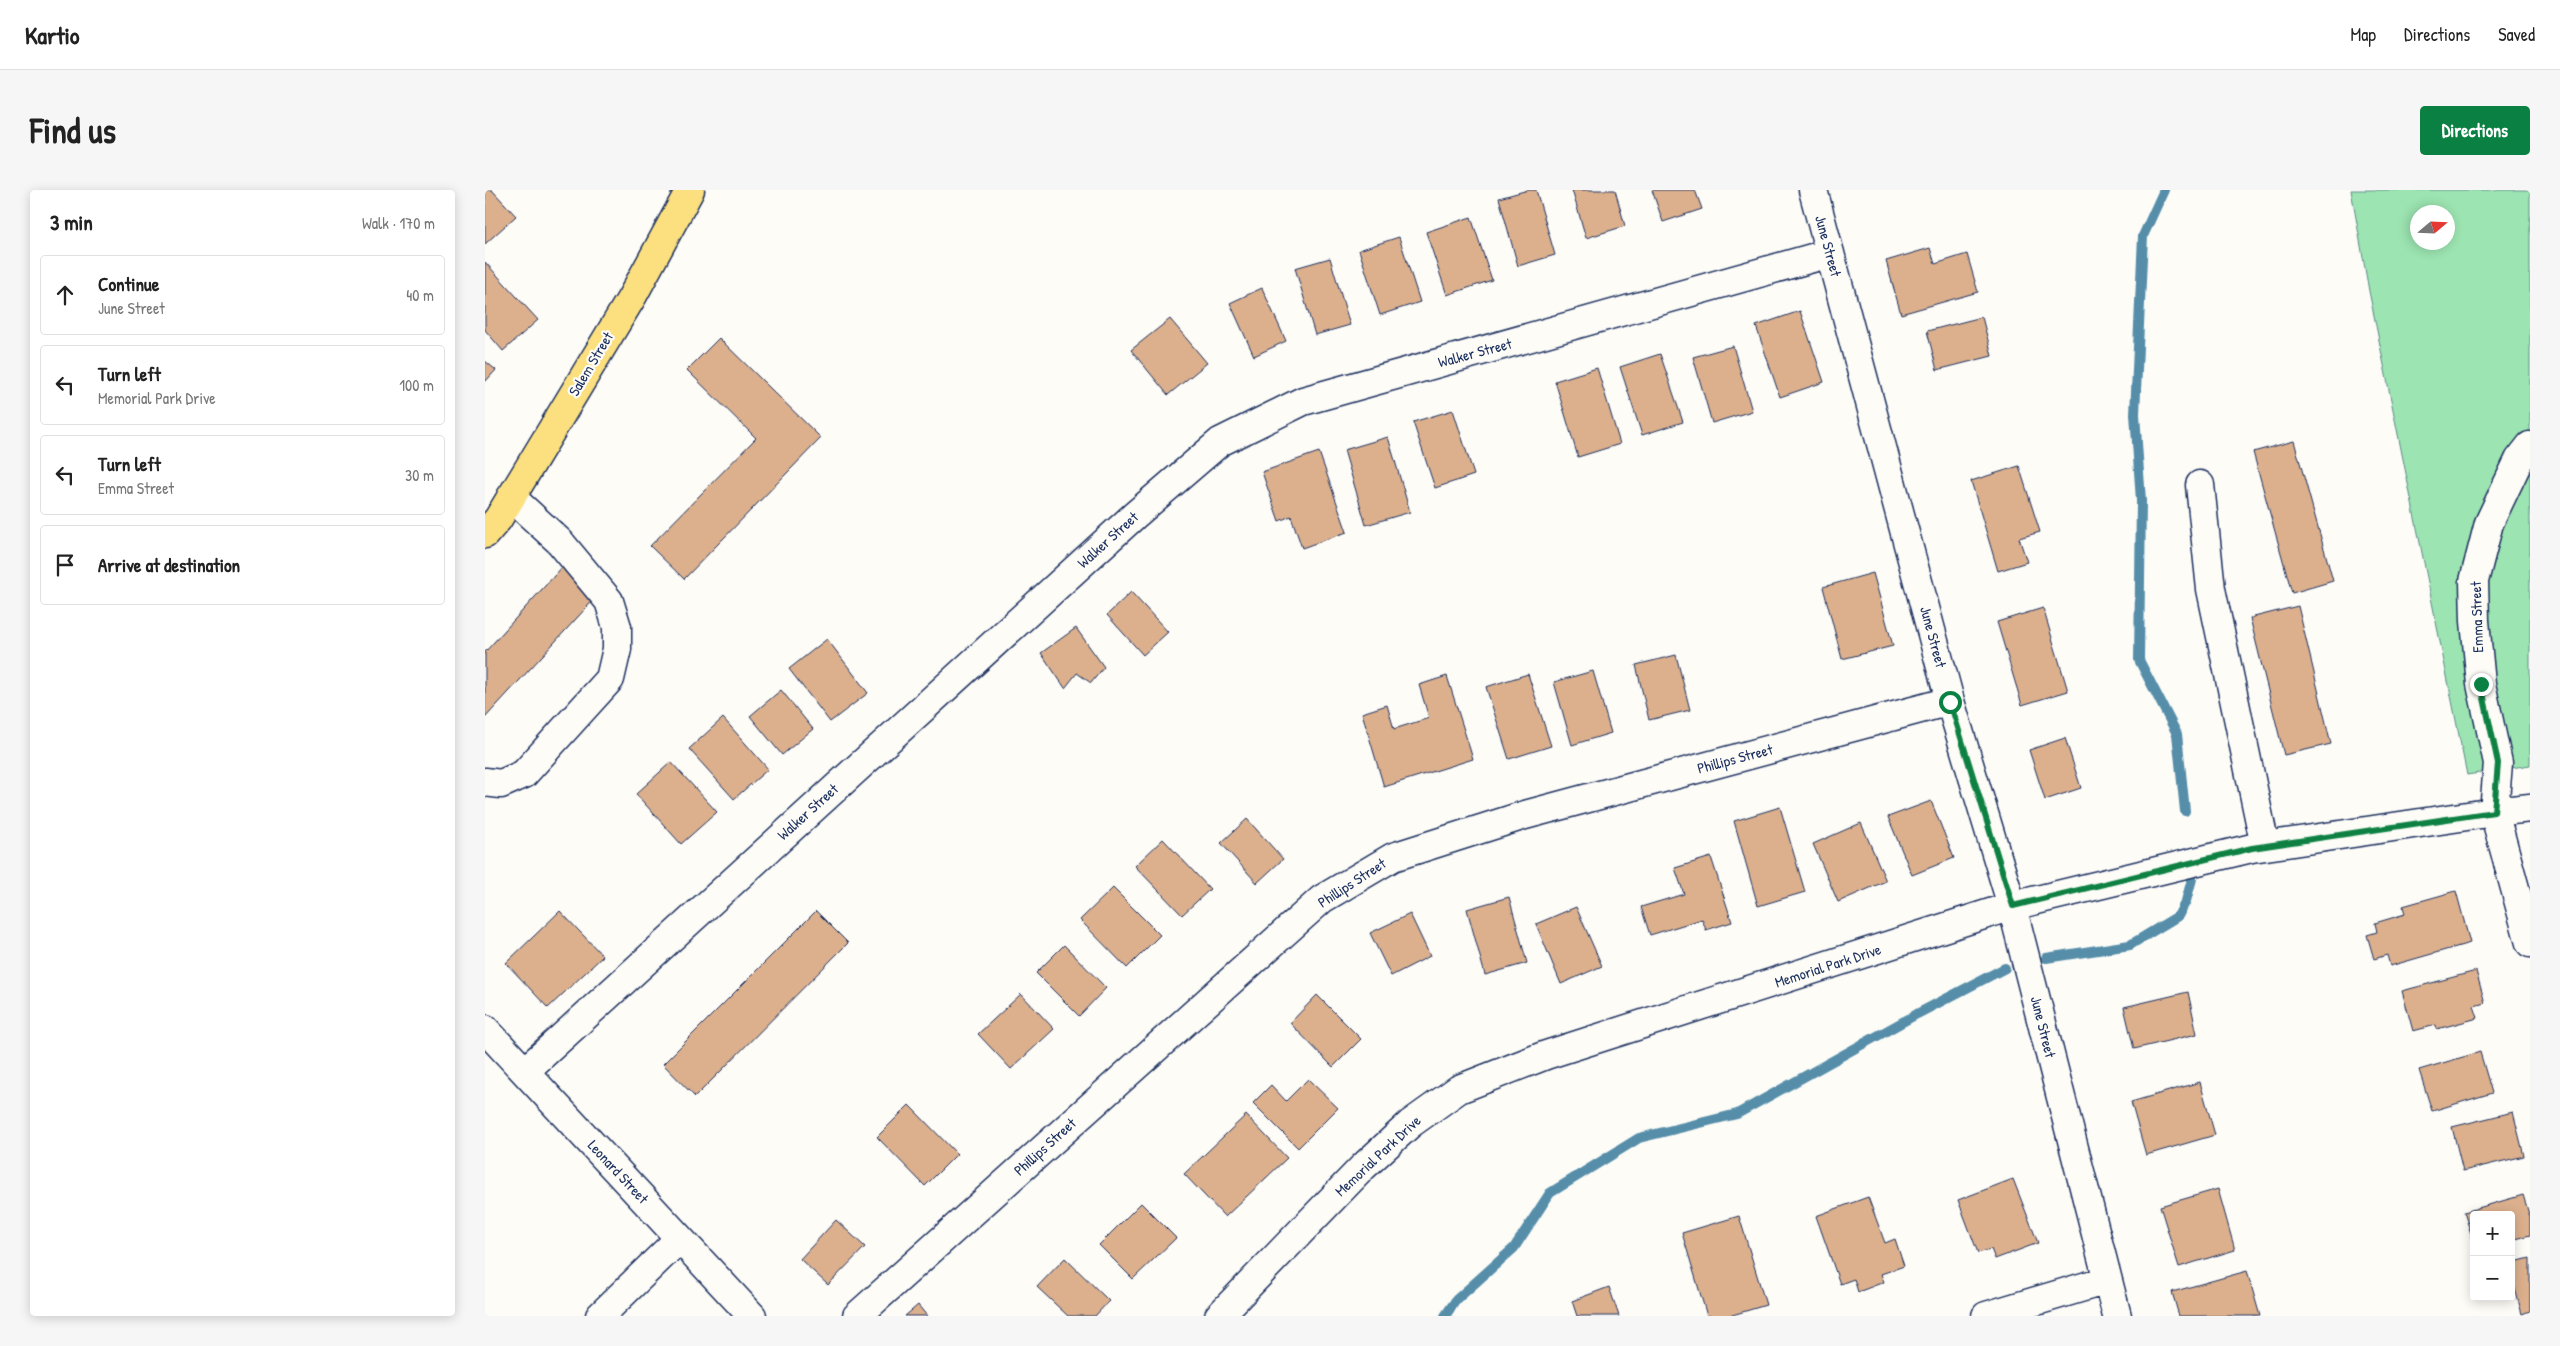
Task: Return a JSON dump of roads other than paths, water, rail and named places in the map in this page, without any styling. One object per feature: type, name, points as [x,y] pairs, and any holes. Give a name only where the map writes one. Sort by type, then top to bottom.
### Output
[{"type":"main road","name":"Salem Street","points":[[487,527],[511,497],[632,297],[690,190]]},
{"type":"street","name":"June Street","points":[[1813,190],[1950,702],[2013,906],[2117,1316]]},
{"type":"street","name":"Walker Street","points":[[525,1071],[1135,514],[1220,442],[1303,401],[1830,253]]},
{"type":"street","name":"Emma Street","points":[[2530,446],[2519,460],[2489,523],[2474,581],[2481,684],[2498,763],[2494,812],[2530,943]]},
{"type":"street","points":[[2200,485],[2211,589],[2265,846]]},
{"type":"street","points":[[485,782],[501,784],[524,774],[610,679],[617,649],[617,626],[609,601],[560,542],[511,497]]},
{"type":"street","name":"Phillips Street","points":[[857,1316],[1323,900],[1393,857],[1525,815],[1950,702]]},
{"type":"street","name":"Memorial Park Drive","points":[[1219,1316],[1363,1167],[1410,1124],[1459,1089],[1547,1055],[2013,906],[2265,846],[2530,808]]},
{"type":"street","name":"Leonard Street","points":[[485,1029],[752,1316]]},
{"type":"street","points":[[600,1316],[679,1239]]},
{"type":"street","points":[[1986,1316],[2107,1280]]},
{"type":"waterway","points":[[2164,190],[2143,236],[2135,414],[2141,501],[2139,660],[2177,734],[2185,811]]},
{"type":"waterway","points":[[2046,958],[2130,945],[2178,916],[2186,901],[2192,879]]},
{"type":"waterway","points":[[1445,1316],[1456,1300],[1514,1248],[1550,1193],[1639,1138],[1737,1114],[1917,1014],[2005,968]]}]
